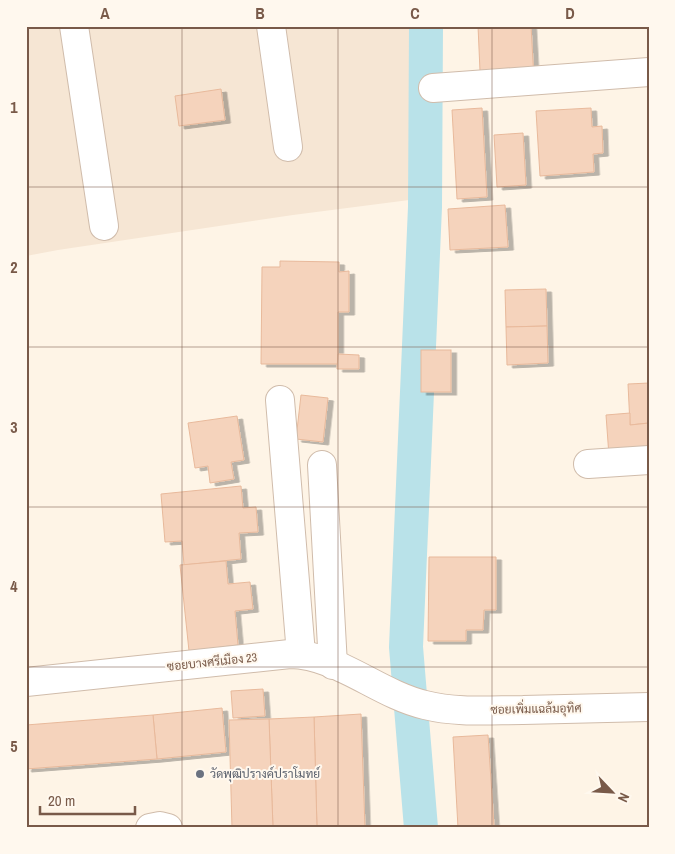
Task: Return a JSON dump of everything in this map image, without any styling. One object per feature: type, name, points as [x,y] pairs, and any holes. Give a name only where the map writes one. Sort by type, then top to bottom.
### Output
[{"type":"street","points":[[74,26],[104,226]]},
{"type":"street","points":[[271,26],[288,147]]},
{"type":"street","points":[[433,88],[649,72]]},
{"type":"street","points":[[280,400],[301,654]]},
{"type":"street","points":[[588,464],[649,460]]},
{"type":"street","points":[[322,465],[333,665]]},
{"type":"street","name":"ซอยบางศรีเมือง 23","points":[[26,682],[301,654],[318,658],[390,692]]},
{"type":"street","name":"ซอยเพิ่มแฉล้มอุทิศ","points":[[390,692],[423,705],[460,711],[649,707]]},
{"type":"street","points":[[150,828],[168,828]]},
{"type":"shaded area","points":[[26,26],[418,26],[421,88],[417,199],[293,215],[26,256]]},
{"type":"building","points":[[478,26],[531,26],[534,79],[510,80],[510,68],[480,71]]},
{"type":"building","points":[[221,89],[225,120],[179,126],[175,96]]},
{"type":"building","points":[[482,108],[487,197],[457,199],[452,110]]},
{"type":"building","points":[[591,108],[592,127],[602,126],[603,153],[593,154],[594,172],[540,176],[536,111]]},
{"type":"building","points":[[523,133],[526,185],[497,187],[494,135]]},
{"type":"building","points":[[505,205],[508,247],[450,250],[448,209]]},
{"type":"building","points":[[280,261],[339,262],[339,272],[349,271],[349,312],[338,312],[338,364],[261,364],[262,267],[280,267]]},
{"type":"building","points":[[546,289],[547,326],[506,327],[505,290]]},
{"type":"building","points":[[547,326],[548,363],[507,365],[506,327]]},
{"type":"building","points":[[421,350],[451,350],[451,392],[421,392]]},
{"type":"building","points":[[338,354],[359,355],[359,369],[337,369]]},
{"type":"building","points":[[649,383],[649,423],[630,425],[628,384]]},
{"type":"building","points":[[301,395],[328,398],[323,442],[296,439]]},
{"type":"building","points":[[630,413],[630,425],[649,423],[649,452],[609,456],[606,415]]},
{"type":"building","points":[[237,416],[244,460],[231,462],[234,479],[210,483],[208,466],[195,468],[188,423]]},
{"type":"building","points":[[241,486],[243,508],[256,507],[258,532],[239,533],[241,559],[184,565],[182,541],[165,542],[161,494]]},
{"type":"building","points":[[429,557],[496,557],[496,610],[484,610],[483,630],[466,630],[466,641],[428,641]]},
{"type":"building","points":[[226,561],[228,584],[250,582],[253,609],[235,611],[238,645],[189,651],[180,565]]},
{"type":"building","points":[[263,689],[265,716],[233,718],[231,691]]},
{"type":"building","points":[[222,708],[226,752],[157,759],[153,715]]},
{"type":"building","points":[[361,714],[365,828],[317,828],[314,717]]},
{"type":"building","points":[[153,715],[157,759],[26,769],[26,725]]},
{"type":"building","points":[[314,717],[317,828],[273,828],[269,719]]},
{"type":"building","points":[[269,719],[273,828],[232,828],[229,720]]},
{"type":"building","points":[[488,735],[494,826],[458,828],[453,737]]},
{"type":"waterway","points":[[421,828],[406,647],[425,207],[426,26]]},
{"type":"place","name":"วัดพุฒิปรางค์ปราโมทย์","points":[[200,774]]}]
